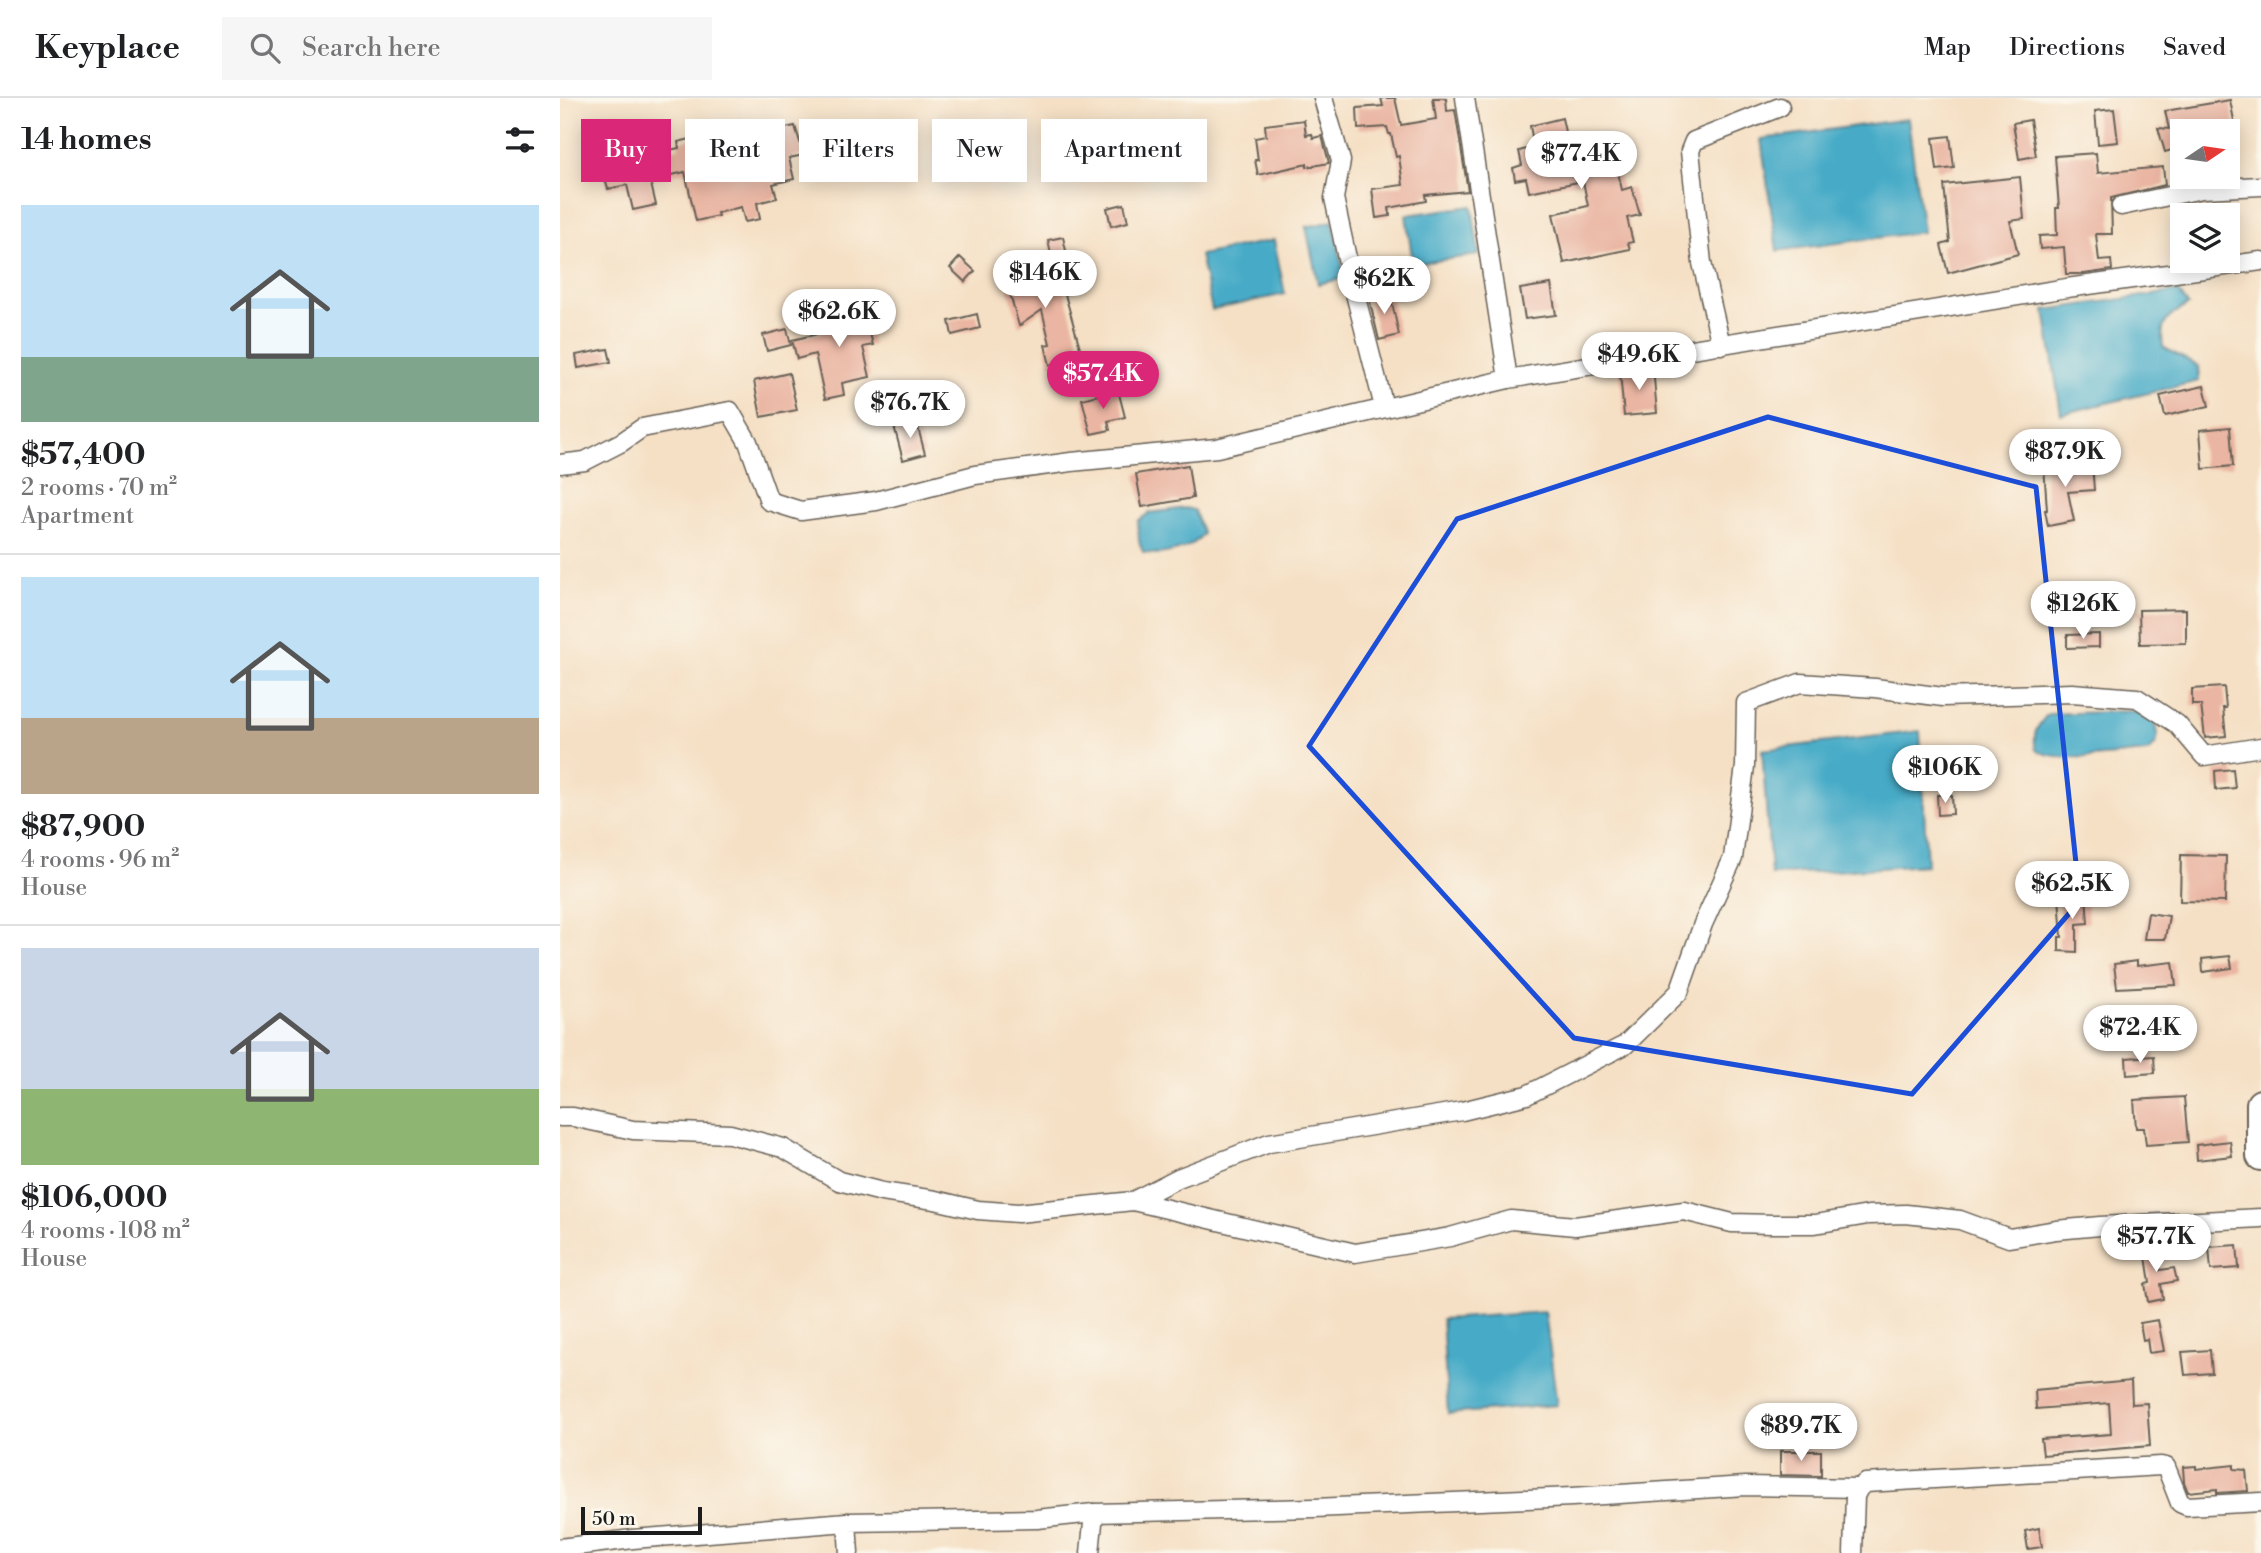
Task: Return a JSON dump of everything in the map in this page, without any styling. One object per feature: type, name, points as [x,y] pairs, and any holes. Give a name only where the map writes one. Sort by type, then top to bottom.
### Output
[{"type":"main road","points":[[2261,1104],[2261,1156]]},
{"type":"street","points":[[1324,98],[1341,160],[1334,198],[1384,407]]},
{"type":"street","points":[[1465,98],[1508,379]]},
{"type":"street","points":[[1721,345],[1702,263],[1690,151],[1693,141],[1780,107]]},
{"type":"street","points":[[2121,206],[2203,189],[2261,186]]},
{"type":"street","points":[[560,464],[585,461],[642,428],[730,411],[748,442],[769,501],[800,511],[876,501],[975,475],[1071,462],[1217,448],[1508,379],[2067,288],[2261,261]]},
{"type":"street","points":[[1133,1201],[1178,1178],[1269,1143],[1462,1111],[1527,1095],[1625,1045],[1679,992],[1703,924],[1733,858],[1745,766],[1746,703],[1800,683],[1875,688],[1942,697],[2072,693],[2137,698],[2177,724],[2204,756],[2261,747]]},
{"type":"street","points":[[560,1117],[573,1116],[634,1130],[730,1134],[783,1148],[839,1181],[978,1210],[1018,1213],[1133,1201],[1355,1253],[1450,1237],[1511,1220],[1576,1226],[1684,1211],[1745,1224],[1815,1224],[1868,1215],[1906,1214],[1960,1220],[2009,1238],[2100,1226],[2261,1219]]},
{"type":"street","points":[[1853,1553],[1855,1496],[1865,1483],[2161,1466],[2166,1467],[2180,1503],[2187,1506],[2261,1502]]},
{"type":"street","points":[[560,1548],[633,1539],[847,1522],[1037,1519],[1094,1513],[1503,1501],[1746,1486],[1859,1488]]},
{"type":"street","points":[[1090,1553],[1094,1513]]},
{"type":"street","points":[[847,1522],[849,1553]]},
{"type":"highlighted area","points":[[1768,417],[2036,487],[2080,901],[1912,1094],[1574,1038],[1309,746],[1457,519]]},
{"type":"water","points":[[1908,119],[1923,232],[1777,251],[1761,139]]},
{"type":"water","points":[[1472,206],[1479,255],[1413,264],[1406,215]]},
{"type":"water","points":[[1333,221],[1345,278],[1318,284],[1306,227]]},
{"type":"water","points":[[1274,240],[1285,294],[1212,310],[1200,255]]},
{"type":"water","points":[[2178,291],[2188,305],[2166,321],[2162,332],[2163,347],[2198,366],[2199,381],[2061,414],[2045,310]]},
{"type":"water","points":[[1185,508],[1194,510],[1203,534],[1198,540],[1175,551],[1158,554],[1143,552],[1139,542],[1138,521],[1149,513]]},
{"type":"water","points":[[2131,711],[2154,722],[2157,739],[2155,746],[2147,752],[2074,757],[2036,750],[2036,730],[2048,714]]},
{"type":"water","points":[[1920,731],[1927,865],[1771,875],[1762,750]]},
{"type":"water","points":[[1545,1312],[1557,1405],[1448,1414],[1442,1319]]},
{"type":"building","points":[[1381,98],[1395,98],[1401,125],[1436,119],[1433,98],[1446,98],[1447,111],[1455,110],[1468,191],[1425,195],[1426,201],[1389,208],[1390,216],[1376,218],[1372,189],[1403,185],[1399,156],[1396,157],[1387,127],[1358,129],[1357,108],[1383,106]]},
{"type":"building","points":[[2230,100],[2234,119],[2170,119],[2170,151],[2165,152],[2158,128],[2169,129],[2165,111]]},
{"type":"building","points":[[2114,109],[2118,142],[2098,144],[2095,111]]},
{"type":"building","points":[[1562,118],[1568,146],[1610,137],[1622,190],[1632,187],[1640,215],[1627,218],[1633,242],[1628,243],[1630,249],[1564,263],[1553,214],[1588,206],[1583,181],[1529,192],[1526,178],[1515,180],[1513,168],[1522,165],[1519,151],[1534,147],[1530,126]]},
{"type":"building","points":[[1304,120],[1306,135],[1312,134],[1313,138],[1322,136],[1329,163],[1307,167],[1307,164],[1258,175],[1255,138],[1266,136],[1265,125]]},
{"type":"building","points":[[2030,120],[2036,156],[2019,159],[2013,123]]},
{"type":"building","points":[[795,126],[799,139],[799,156],[789,158],[794,179],[785,181],[785,128]]},
{"type":"building","points":[[1950,136],[1954,168],[1937,170],[1933,138]]},
{"type":"building","points":[[685,140],[685,172],[671,175],[671,150],[679,148],[678,142]]},
{"type":"building","points":[[2096,153],[2098,173],[2163,167],[2165,185],[2111,198],[2112,234],[2096,234],[2099,261],[2111,260],[2112,270],[2066,274],[2064,247],[2040,249],[2039,236],[2057,235],[2056,208],[2059,208],[2055,156]]},
{"type":"building","points":[[2020,177],[2024,219],[2010,221],[2018,254],[1948,273],[1941,245],[1950,242],[1944,185]]},
{"type":"building","points":[[606,182],[650,182],[656,205],[633,210],[627,185],[608,189]]},
{"type":"building","points":[[687,182],[781,182],[773,184],[777,198],[757,203],[760,219],[745,222],[741,207],[696,221]]},
{"type":"building","points":[[1124,204],[1128,222],[1111,226],[1107,208]]},
{"type":"building","points":[[1063,237],[1068,260],[1053,263],[1048,240]]},
{"type":"building","points":[[1023,256],[1029,282],[1059,273],[1082,355],[1050,365],[1045,345],[1050,344],[1042,310],[1019,326],[1008,287],[1015,285],[1009,259]]},
{"type":"building","points":[[960,257],[975,271],[965,282],[950,268]]},
{"type":"building","points":[[1551,284],[1556,315],[1525,319],[1520,289]]},
{"type":"building","points":[[1390,293],[1399,335],[1379,340],[1369,298]]},
{"type":"building","points":[[863,306],[873,345],[863,347],[870,377],[842,383],[844,395],[825,399],[815,354],[797,359],[792,340],[822,333],[818,316]]},
{"type":"building","points":[[977,314],[980,328],[952,335],[949,321]]},
{"type":"building","points":[[787,329],[791,345],[767,351],[763,335]]},
{"type":"building","points":[[608,349],[611,362],[578,368],[576,355]]},
{"type":"building","points":[[1653,367],[1657,413],[1624,416],[1620,372]]},
{"type":"building","points":[[789,373],[797,410],[761,417],[754,381]]},
{"type":"building","points":[[2204,386],[2209,406],[2165,416],[2160,396]]},
{"type":"building","points":[[1118,390],[1125,417],[1108,421],[1110,430],[1091,434],[1082,399]]},
{"type":"building","points":[[916,420],[925,454],[903,460],[894,426]]},
{"type":"building","points":[[2230,427],[2233,466],[2203,469],[2200,430]]},
{"type":"building","points":[[2092,463],[2094,490],[2068,492],[2074,521],[2048,526],[2044,466]]},
{"type":"building","points":[[1188,465],[1193,498],[1142,507],[1136,474]]},
{"type":"building","points":[[2186,609],[2186,643],[2140,644],[2139,610]]},
{"type":"building","points":[[2099,634],[2099,647],[2067,648],[2067,635]]},
{"type":"building","points":[[2224,687],[2226,736],[2205,738],[2201,705],[2192,705],[2192,689]]},
{"type":"building","points":[[2233,769],[2235,788],[2216,790],[2215,771]]},
{"type":"building","points":[[1937,795],[1952,795],[1953,814],[1938,815]]},
{"type":"building","points":[[2181,855],[2226,856],[2225,902],[2180,901]]},
{"type":"building","points":[[2086,895],[2088,923],[2077,924],[2077,952],[2059,951],[2059,937],[2062,937],[2059,897]]},
{"type":"building","points":[[2148,913],[2169,916],[2165,939],[2144,939]]},
{"type":"building","points":[[2230,956],[2232,968],[2203,972],[2202,959]]},
{"type":"building","points":[[2137,961],[2137,966],[2173,962],[2176,985],[2117,988],[2114,964]]},
{"type":"building","points":[[2154,1056],[2155,1073],[2127,1075],[2126,1058]]},
{"type":"building","points":[[2184,1097],[2188,1142],[2146,1145],[2144,1128],[2136,1128],[2134,1100]]},
{"type":"building","points":[[2230,1141],[2232,1156],[2197,1160],[2196,1145]]},
{"type":"building","points":[[2155,1242],[2160,1270],[2174,1268],[2177,1281],[2161,1284],[2163,1299],[2148,1302],[2145,1284],[2150,1283],[2144,1243]]},
{"type":"building","points":[[2237,1245],[2239,1268],[2211,1270],[2209,1247]]},
{"type":"building","points":[[2158,1320],[2164,1351],[2149,1353],[2147,1339],[2143,1340],[2140,1323]]},
{"type":"building","points":[[2210,1350],[2212,1373],[2185,1375],[2182,1352]]},
{"type":"building","points":[[2131,1381],[2132,1404],[2147,1403],[2150,1446],[2043,1455],[2041,1439],[2111,1434],[2109,1403],[2036,1409],[2035,1390]]},
{"type":"building","points":[[1780,1451],[1821,1451],[1821,1476],[1780,1475]]},
{"type":"building","points":[[2234,1465],[2234,1469],[2246,1470],[2248,1491],[2217,1493],[2217,1489],[2188,1492],[2183,1467],[2196,1466],[2196,1469]]},
{"type":"building","points":[[2039,1528],[2042,1547],[2028,1549],[2025,1531]]}]
